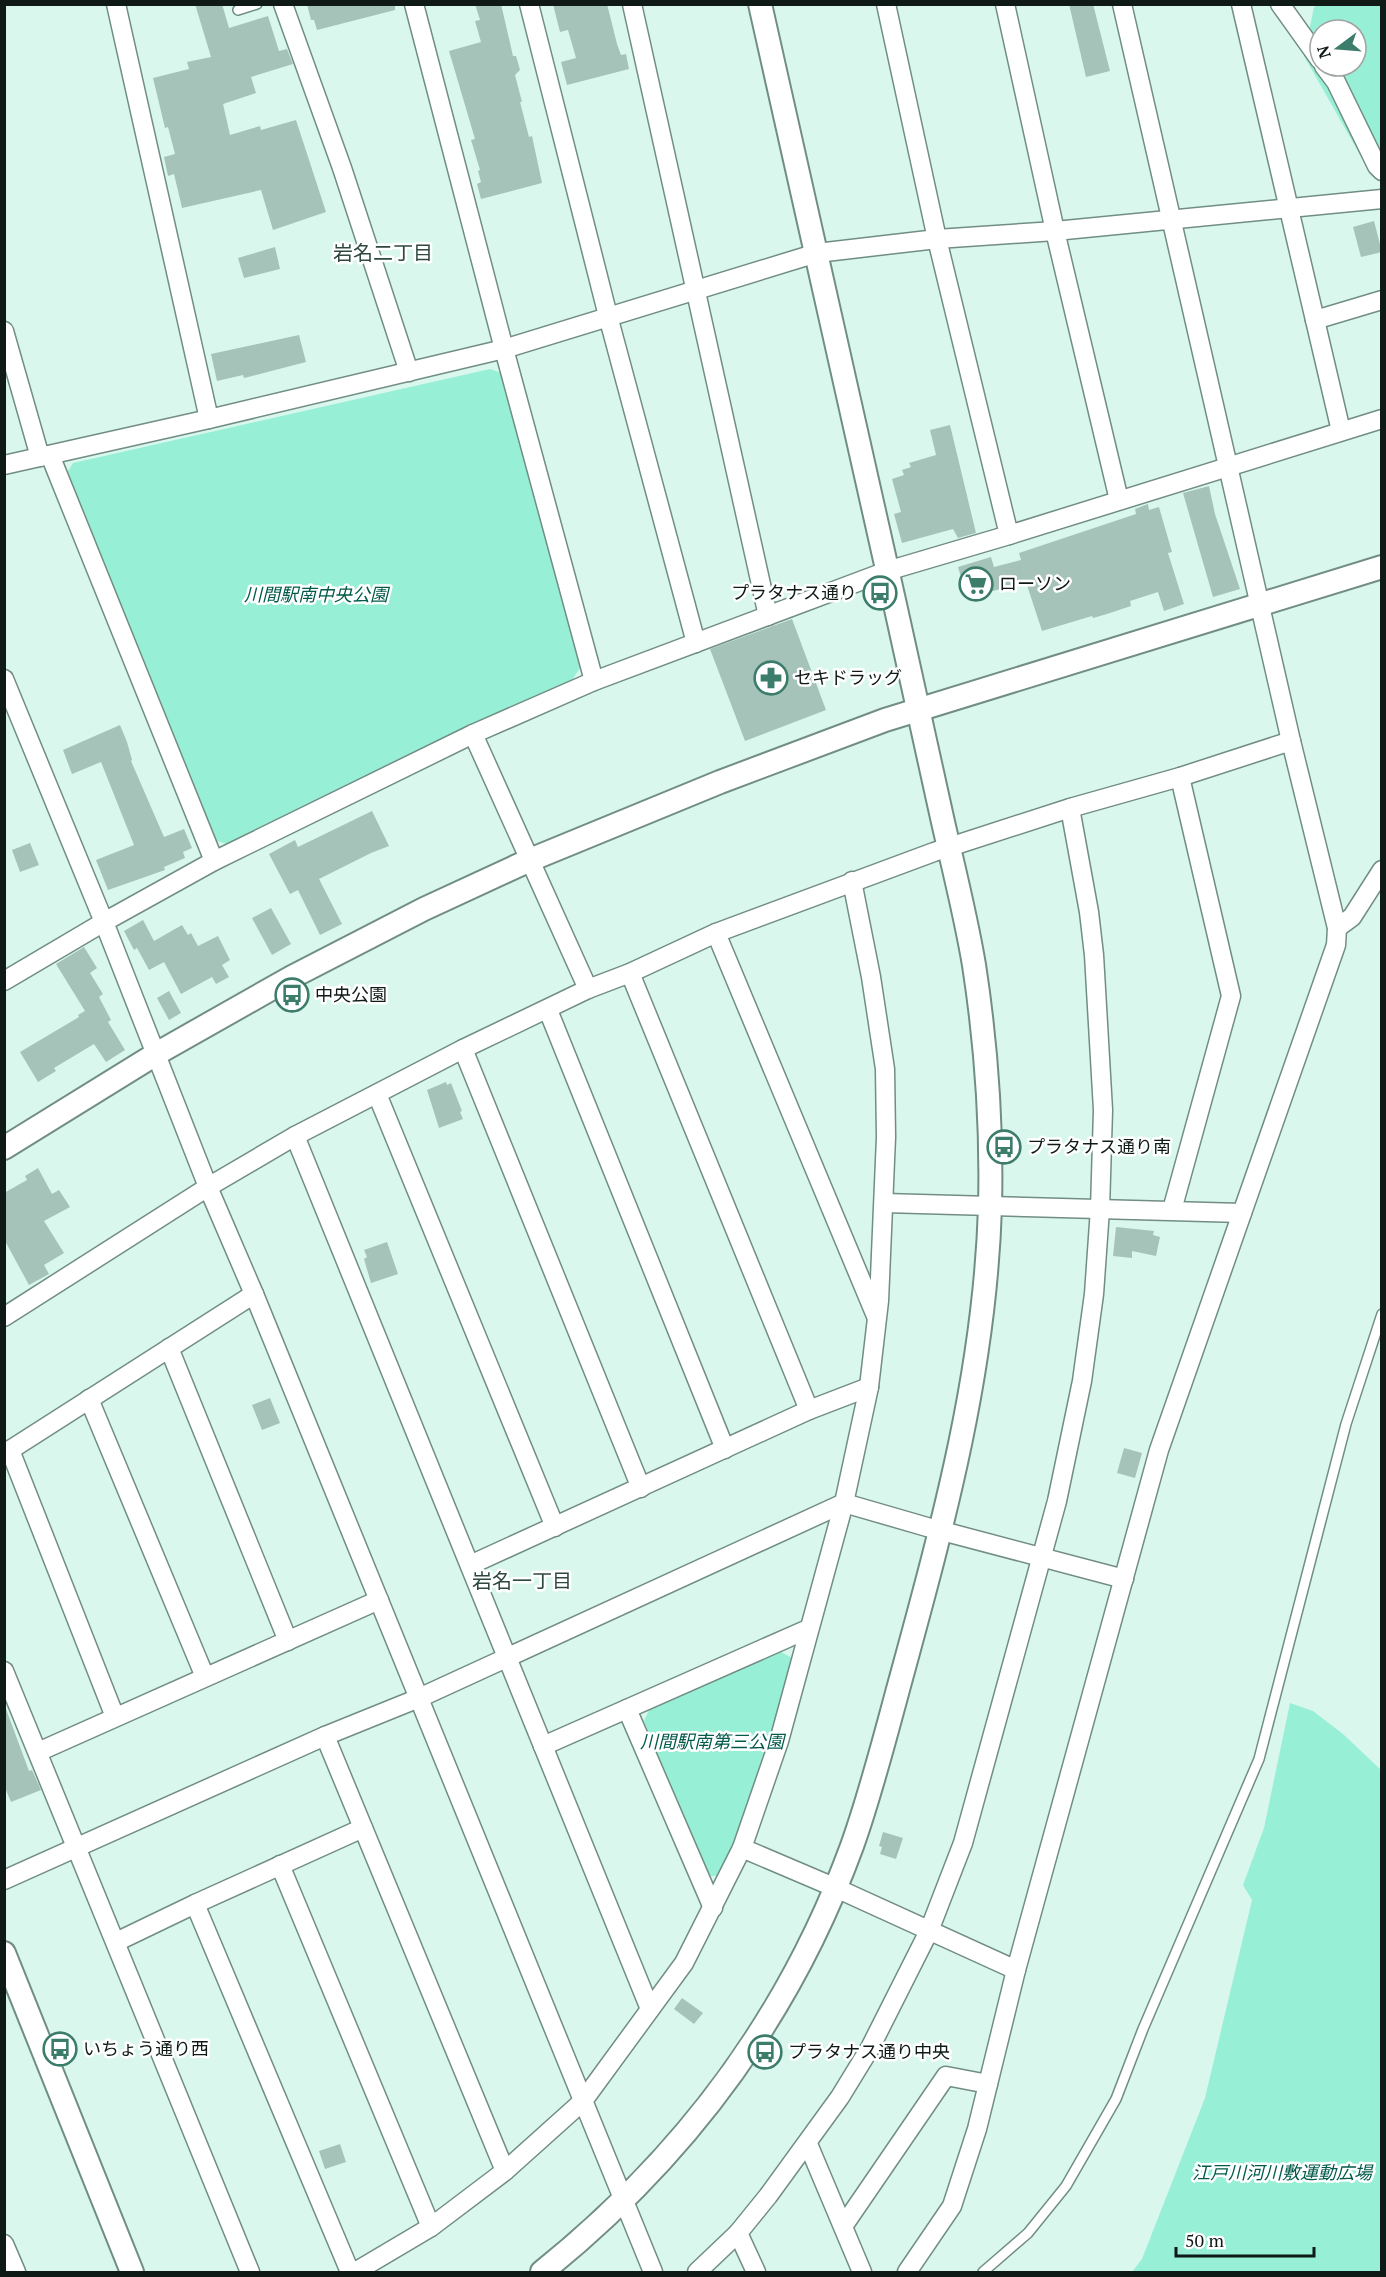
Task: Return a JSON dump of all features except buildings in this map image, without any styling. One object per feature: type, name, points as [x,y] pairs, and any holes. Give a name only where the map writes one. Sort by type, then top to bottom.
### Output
[{"type":"street","points":[[116,4],[208,419]]},
{"type":"street","points":[[283,4],[342,168],[409,372]]},
{"type":"street","points":[[414,4],[594,681]]},
{"type":"street","points":[[529,4],[608,316],[696,643]]},
{"type":"street","points":[[632,4],[768,616]]},
{"type":"street","points":[[542,2272],[578,2243],[660,2164],[734,2074],[770,2018],[803,1959],[836,1888],[879,1760],[942,1530],[966,1420],[984,1302],[990,1207],[988,1105],[981,1021],[969,939],[760,4]]},
{"type":"street","points":[[886,4],[937,239],[1008,535]]},
{"type":"street","points":[[1005,4],[1055,231],[1119,500]]},
{"type":"street","points":[[907,2272],[952,2206],[977,2129],[1016,1970],[1159,1450],[1336,945],[1337,928],[1291,741],[1122,4]]},
{"type":"street","points":[[1241,4],[1341,431]]},
{"type":"street","points":[[1280,4],[1308,43]]},
{"type":"street","points":[[1333,78],[1377,166],[1382,171]]},
{"type":"street","points":[[4,465],[504,349],[817,253],[937,239],[1055,231],[1382,199]]},
{"type":"street","points":[[1315,320],[1382,300]]},
{"type":"street","points":[[4,331],[45,456],[214,861]]},
{"type":"street","points":[[4,981],[214,861],[473,734],[594,681],[887,571],[1382,419]]},
{"type":"street","points":[[4,1148],[156,1054],[292,977],[424,909],[530,860],[720,782],[919,708],[1382,567]]},
{"type":"street","points":[[4,679],[104,922],[208,1188],[380,1600],[653,2272]]},
{"type":"street","points":[[473,734],[588,989]]},
{"type":"street","points":[[4,1317],[295,1136],[463,1049],[588,989],[630,973],[716,933],[852,881],[1070,808],[1180,777],[1291,741]]},
{"type":"street","points":[[1172,1210],[1231,996],[1180,777]]},
{"type":"street","points":[[697,2272],[738,2233],[808,2144],[870,2048],[928,1931],[963,1843],[1057,1501],[1082,1381],[1095,1294],[1103,1110],[1099,1016],[1089,912],[1070,808]]},
{"type":"street","points":[[1337,928],[1352,917],[1382,870]]},
{"type":"street","points":[[195,1904],[353,2272],[431,2228],[505,2171],[583,2102],[684,1963],[742,1848],[778,1741],[844,1503],[869,1387],[877,1317],[884,1203],[885,1069],[871,977],[852,881]]},
{"type":"street","points":[[716,933],[877,1317]]},
{"type":"street","points":[[630,973],[809,1410]]},
{"type":"street","points":[[548,1010],[725,1449]]},
{"type":"street","points":[[463,1049],[641,1488]]},
{"type":"street","points":[[377,1094],[555,1527]]},
{"type":"street","points":[[295,1136],[650,2009]]},
{"type":"street","points":[[884,1203],[1242,1213]]},
{"type":"street","points":[[116,1717],[7,1452],[254,1294]]},
{"type":"street","points":[[169,1348],[288,1641]]},
{"type":"street","points":[[470,1565],[809,1410],[869,1387]]},
{"type":"street","points":[[89,1400],[205,1677]]},
{"type":"street","points":[[4,1880],[325,1736],[419,1698],[506,1656],[844,1503],[1124,1579]]},
{"type":"street","points":[[38,1752],[380,1600]]},
{"type":"street","points":[[543,1746],[808,1629]]},
{"type":"street","points":[[4,1671],[78,1847],[250,2272]]},
{"type":"street","points":[[627,1709],[712,1908]]},
{"type":"street","points":[[325,1736],[505,2171]]},
{"type":"street","points":[[116,1942],[363,1828]]},
{"type":"street","points":[[742,1848],[1016,1970]]},
{"type":"street","points":[[280,1865],[431,2228]]},
{"type":"street","points":[[4,1953],[132,2272]]},
{"type":"street","points":[[844,2225],[946,2076],[988,2084]]},
{"type":"street","points":[[808,2144],[862,2272]]},
{"type":"street","points":[[738,2233],[756,2272]]},
{"type":"street","points":[[4,2244],[16,2272]]},
{"type":"lane","points":[[241,22],[237,7],[257,4]]},
{"type":"lane","points":[[983,2272],[1028,2233],[1066,2186],[1116,2099],[1143,2029],[1259,1759],[1346,1424],[1382,1314]]},
{"type":"green space","points":[[1318,5],[1381,5],[1381,162],[1363,160],[1316,78],[1368,78],[1368,18],[1312,18],[1314,7]]},
{"type":"green space","points":[[1308,36],[1308,63],[1304,56]]},
{"type":"green space","name":"川間駅南中央公園","points":[[490,369],[502,373],[582,665],[572,680],[383,767],[227,844],[214,840],[67,473],[73,463]]},
{"type":"green space","name":"川間駅南第三公園","points":[[781,1652],[792,1658],[765,1755],[721,1876],[705,1876],[644,1721],[649,1710]]},
{"type":"green space","name":"江戸川河川敷運動広場","points":[[1290,1703],[1313,1711],[1343,1734],[1381,1770],[1381,2272],[1132,2272],[1142,2259],[1205,2098],[1252,1900],[1243,1885],[1264,1828]]},
{"type":"place","name":"ローソン","points":[[976,584]]},
{"type":"place","name":"プラタナス通り","points":[[880,593]]},
{"type":"place","name":"セキドラッグ","points":[[771,678]]},
{"type":"place","name":"中央公園","points":[[292,995]]},
{"type":"place","name":"プラタナス通り南","points":[[1004,1147]]},
{"type":"place","name":"いちょう通り西","points":[[60,2049]]},
{"type":"place","name":"プラタナス通り中央","points":[[765,2052]]},
{"type":"district","name":"岩名二丁目","points":[[383,253]]},
{"type":"district","name":"岩名一丁目","points":[[522,1581]]}]
